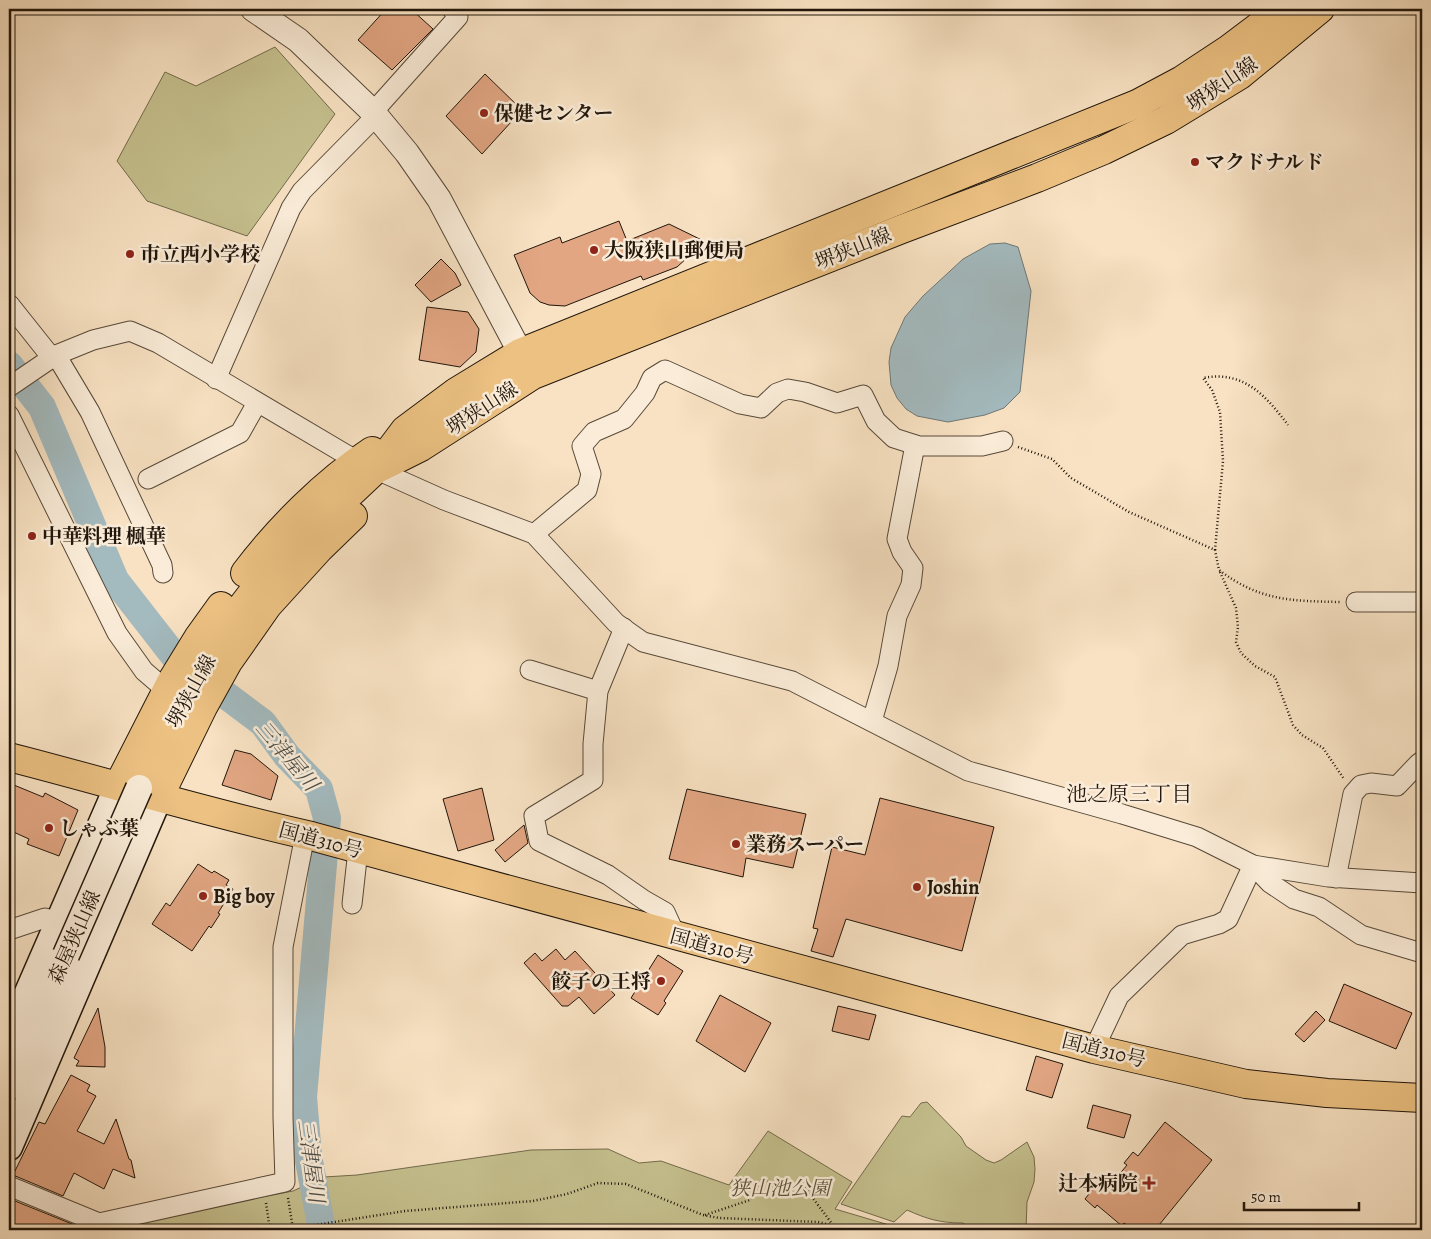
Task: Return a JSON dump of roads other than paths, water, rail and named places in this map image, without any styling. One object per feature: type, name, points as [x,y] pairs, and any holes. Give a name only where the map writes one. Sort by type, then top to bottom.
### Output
[{"type":"main road","name":"堺狭山線","points":[[139,790],[193,683],[237,613],[263,579],[303,538],[376,470],[413,439],[456,392],[1137,104],[1182,80],[1229,49],[1282,9]]},
{"type":"main road","name":"堺狭山線","points":[[526,364],[902,229],[1037,178],[1104,150],[1166,120],[1240,75],[1320,9]]},
{"type":"main road","points":[[9,1147],[139,790],[168,686],[215,646]]},
{"type":"main road","points":[[9,1036],[59,923],[139,790],[203,708],[215,646]]},
{"type":"main road","name":"国道310号","points":[[9,757],[139,790],[213,812],[308,836],[1094,1049],[1246,1084],[1327,1093],[1422,1098]]},
{"type":"main road","name":"森屋狭山線","points":[[9,1087],[139,790]]},
{"type":"street","points":[[252,9],[298,40],[374,114],[407,152],[439,199],[526,364]]},
{"type":"street","points":[[216,379],[291,208],[302,191],[374,114],[458,17],[452,9]]},
{"type":"street","points":[[9,304],[54,356],[90,412],[162,565],[163,573]]},
{"type":"street","points":[[9,387],[54,356],[93,340],[130,331],[158,343],[257,403],[376,470],[444,500],[534,534],[616,623],[643,642],[792,681],[968,771],[1197,837],[1253,865],[1336,878],[1422,883]]},
{"type":"street","points":[[534,534],[587,490],[591,474],[582,446],[594,432],[624,419],[645,393],[652,378],[665,370],[740,404],[761,408],[776,393],[788,389],[805,392],[837,403],[863,395],[876,421],[894,438],[915,445],[982,446],[1003,441]]},
{"type":"street","points":[[148,479],[240,433],[257,403]]},
{"type":"street","points":[[9,416],[117,633],[144,671],[168,686]]},
{"type":"street","points":[[872,721],[888,666],[897,616],[911,585],[913,568],[902,552],[897,539],[915,445]]},
{"type":"street","points":[[1356,602],[1422,602]]},
{"type":"street","points":[[624,628],[598,691],[593,744],[593,780],[534,816],[539,841],[608,875],[665,912],[676,936]]},
{"type":"street","points":[[530,670],[598,691]]},
{"type":"street","points":[[1336,878],[1354,794],[1361,784],[1371,783],[1397,786],[1422,762]]},
{"type":"street","points":[[9,1186],[99,1223],[285,1182],[282,1117],[283,947],[308,836]]},
{"type":"street","points":[[352,904],[358,850]]},
{"type":"street","points":[[1253,865],[1270,883],[1294,899],[1319,907],[1362,935],[1422,953]]},
{"type":"street","points":[[1094,1049],[1119,996],[1182,935],[1219,924],[1228,919],[1253,865]]},
{"type":"street","points":[[9,930],[45,918],[59,923]]},
{"type":"water","points":[[1005,243],[1018,247],[1031,291],[1020,392],[1004,408],[985,415],[948,422],[917,416],[906,409],[897,398],[891,385],[889,362],[891,348],[905,317],[923,296],[963,259],[990,244]]},
{"type":"waterway","name":"三津屋川","points":[[9,365],[42,407],[115,580],[175,657],[263,723],[287,756],[319,789],[327,818],[303,1097],[308,1156],[322,1230]]},
{"type":"place","name":"保健センター","points":[[484,113]]},
{"type":"place","name":"マクドナルド","points":[[1195,162]]},
{"type":"place","name":"大阪狭山郵便局","points":[[594,250]]},
{"type":"place","name":"市立西小学校","points":[[130,254]]},
{"type":"place","name":"中華料理 楓華","points":[[32,536]]},
{"type":"place","name":"しゃぶ葉","points":[[49,828]]},
{"type":"place","name":"業務スーパー","points":[[736,844]]},
{"type":"place","name":"Joshin","points":[[917,887]]},
{"type":"place","name":"Big boy","points":[[203,896]]},
{"type":"place","name":"餃子の王将","points":[[661,981]]},
{"type":"place","name":"辻本病院","points":[[1149,1183]]},
{"type":"district","name":"池之原三丁目","points":[[1129,794]]},
{"type":"park label","name":"狭山池公園","points":[[780,1188]]}]
